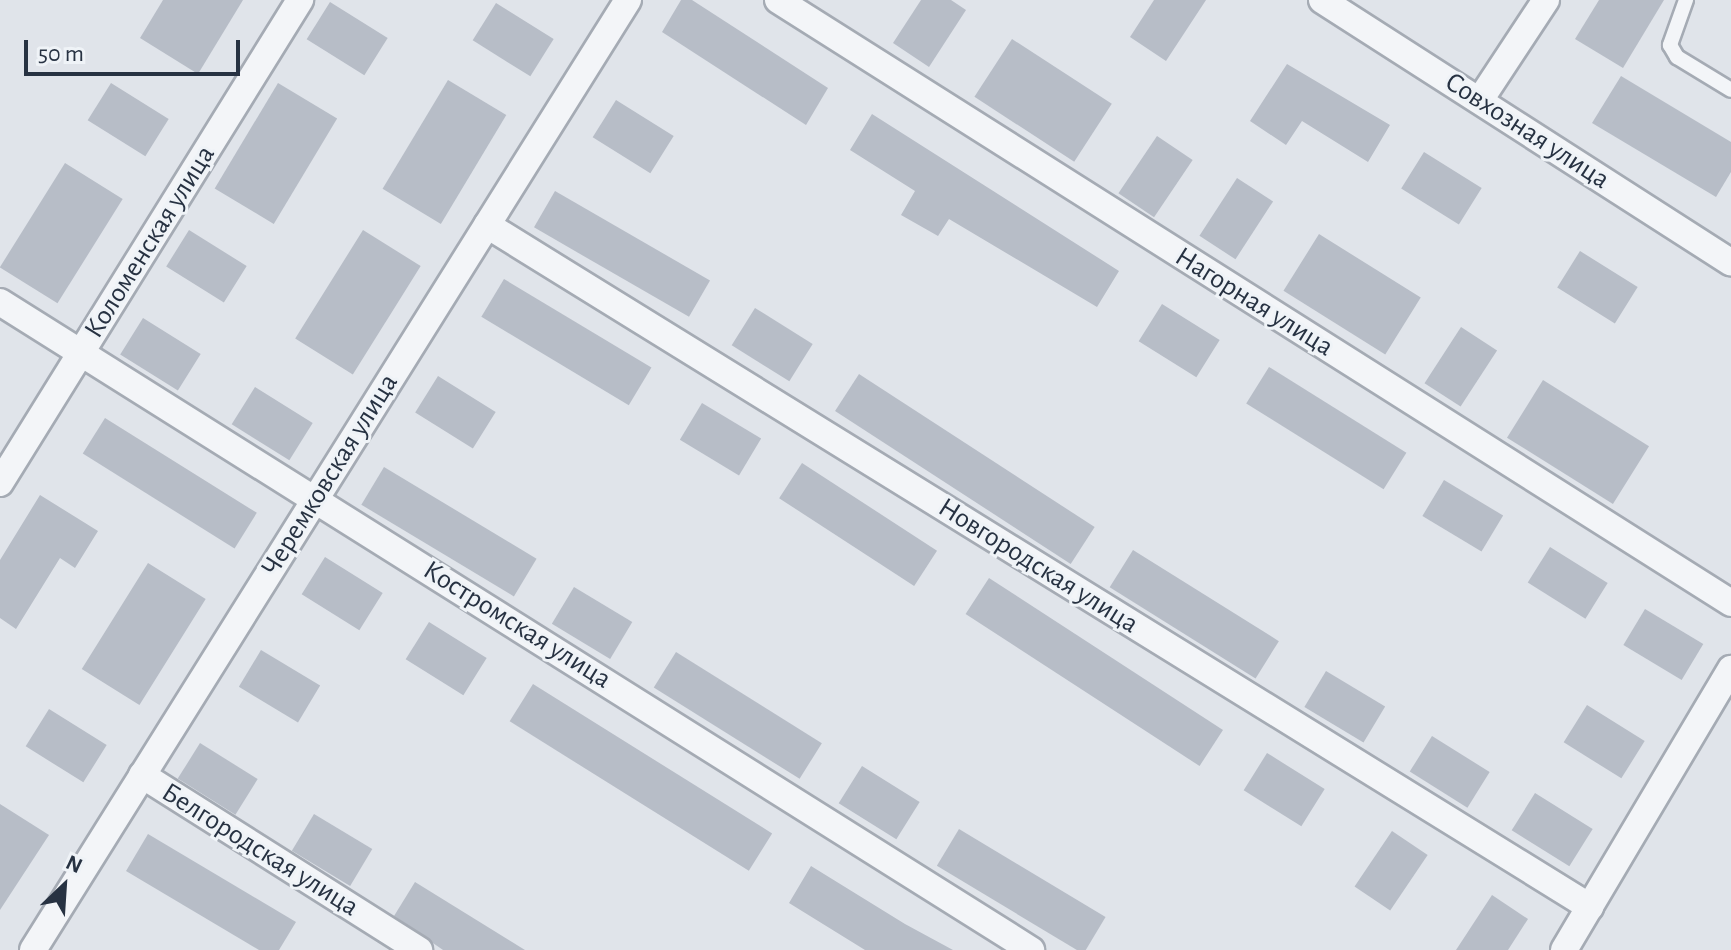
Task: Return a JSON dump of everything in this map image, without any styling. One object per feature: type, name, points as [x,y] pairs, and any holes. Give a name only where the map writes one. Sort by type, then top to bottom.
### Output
[{"type":"street","name":"Коломенская улица","points":[[0,483],[300,0]]},
{"type":"street","name":"Черемковская улица","points":[[33,950],[628,0]]},
{"type":"street","name":"Нагорная улица","points":[[778,0],[1731,603]]},
{"type":"street","name":"Совхозная улица","points":[[1322,0],[1731,263]]},
{"type":"street","points":[[1480,100],[1546,0]]},
{"type":"street","name":"Новгородская улица","points":[[487,225],[1590,907]]},
{"type":"street","name":"Костромская улица","points":[[0,302],[1031,950]]},
{"type":"street","points":[[1564,950],[1731,669]]},
{"type":"street","name":"Белгородская улица","points":[[142,775],[419,950]]},
{"type":"lane","points":[[1686,0],[1670,45],[1677,57],[1731,90]]},
{"type":"building","points":[[163,0],[243,0],[198,74],[140,38]]},
{"type":"building","points":[[681,0],[692,0],[828,88],[806,125],[662,32]]},
{"type":"building","points":[[921,0],[951,0],[966,10],[929,67],[893,43]]},
{"type":"building","points":[[1154,0],[1206,0],[1166,61],[1130,37]]},
{"type":"building","points":[[1599,0],[1664,0],[1623,68],[1575,39]]},
{"type":"building","points":[[330,2],[388,38],[364,75],[307,39]]},
{"type":"building","points":[[496,3],[554,39],[530,76],[473,40]]},
{"type":"building","points":[[1012,39],[1112,104],[1074,162],[974,97]]},
{"type":"building","points":[[1287,64],[1390,125],[1368,162],[1302,121],[1286,145],[1250,121]]},
{"type":"building","points":[[1621,76],[1731,142],[1731,172],[1716,197],[1592,123]]},
{"type":"building","points":[[448,80],[506,115],[441,224],[383,189]]},
{"type":"building","points":[[111,83],[169,119],[145,156],[88,120]]},
{"type":"building","points":[[278,83],[337,119],[274,224],[215,188]]},
{"type":"building","points":[[616,100],[674,136],[650,173],[593,137]]},
{"type":"building","points":[[872,114],[1119,271],[1097,307],[949,219],[938,236],[901,215],[915,191],[850,150]]},
{"type":"building","points":[[1157,136],[1193,160],[1154,217],[1118,193]]},
{"type":"building","points":[[1424,152],[1482,188],[1459,225],[1401,188]]},
{"type":"building","points":[[65,163],[123,199],[57,303],[0,267]]},
{"type":"building","points":[[1237,178],[1273,201],[1235,259],[1199,236]]},
{"type":"building","points":[[555,191],[710,280],[689,317],[534,227]]},
{"type":"building","points":[[189,230],[247,266],[224,303],[166,266]]},
{"type":"building","points":[[363,230],[421,266],[353,375],[295,339]]},
{"type":"building","points":[[1319,234],[1421,298],[1385,354],[1283,291]]},
{"type":"building","points":[[1580,251],[1638,287],[1615,324],[1557,287]]},
{"type":"building","points":[[504,279],[651,368],[629,405],[481,317]]},
{"type":"building","points":[[1162,304],[1220,340],[1196,377],[1139,341]]},
{"type":"building","points":[[755,308],[813,344],[789,381],[732,345]]},
{"type":"building","points":[[143,318],[201,354],[178,391],[120,354]]},
{"type":"building","points":[[1461,327],[1497,350],[1461,407],[1425,383]]},
{"type":"building","points":[[1269,367],[1406,453],[1384,489],[1246,403]]},
{"type":"building","points":[[859,374],[1095,527],[1071,564],[835,411]]},
{"type":"building","points":[[438,376],[496,412],[473,449],[415,412]]},
{"type":"building","points":[[1543,380],[1649,446],[1613,504],[1507,438]]},
{"type":"building","points":[[255,387],[313,423],[289,460],[232,424]]},
{"type":"building","points":[[702,403],[761,439],[739,475],[680,440]]},
{"type":"building","points":[[105,418],[257,513],[235,548],[83,454]]},
{"type":"building","points":[[802,463],[937,551],[914,586],[779,498]]},
{"type":"building","points":[[384,467],[537,559],[514,596],[361,505]]},
{"type":"building","points":[[1444,480],[1503,516],[1482,552],[1422,516]]},
{"type":"building","points":[[40,495],[98,531],[75,568],[60,558],[16,629],[0,618],[0,560]]},
{"type":"building","points":[[1550,547],[1608,583],[1585,619],[1528,583]]},
{"type":"building","points":[[1133,550],[1279,641],[1256,678],[1110,587]]},
{"type":"building","points":[[325,557],[383,593],[359,630],[302,594]]},
{"type":"building","points":[[148,563],[206,599],[139,705],[82,669]]},
{"type":"building","points":[[989,578],[1223,730],[1200,766],[966,614]]},
{"type":"building","points":[[574,587],[632,622],[610,659],[552,624]]},
{"type":"building","points":[[1645,609],[1703,644],[1682,680],[1623,645]]},
{"type":"building","points":[[429,622],[487,658],[463,695],[406,659]]},
{"type":"building","points":[[261,650],[320,686],[298,722],[239,687]]},
{"type":"building","points":[[676,652],[822,743],[800,779],[654,688]]},
{"type":"building","points":[[1326,671],[1385,707],[1364,743],[1304,707]]},
{"type":"building","points":[[533,684],[772,833],[749,871],[510,721]]},
{"type":"building","points":[[1587,705],[1645,741],[1621,778],[1564,742]]},
{"type":"building","points":[[49,709],[107,745],[83,782],[26,746]]},
{"type":"building","points":[[1432,736],[1490,772],[1467,808],[1410,772]]},
{"type":"building","points":[[200,743],[258,779],[235,815],[178,779]]},
{"type":"building","points":[[1267,753],[1325,789],[1301,826],[1244,790]]},
{"type":"building","points":[[862,766],[920,802],[896,839],[839,803]]},
{"type":"building","points":[[1535,793],[1593,829],[1569,866],[1512,830]]},
{"type":"building","points":[[0,804],[49,835],[0,910]]},
{"type":"building","points":[[314,814],[372,849],[350,886],[292,851]]},
{"type":"building","points":[[959,829],[1106,917],[1086,950],[1077,950],[937,866]]},
{"type":"building","points":[[1392,831],[1428,855],[1390,911],[1355,887]]},
{"type":"building","points":[[148,834],[296,922],[279,950],[259,950],[126,871]]},
{"type":"building","points":[[811,866],[953,950],[865,950],[789,903]]},
{"type":"building","points":[[415,882],[525,950],[443,950],[394,916]]},
{"type":"building","points":[[1492,895],[1528,919],[1508,950],[1456,950]]}]
